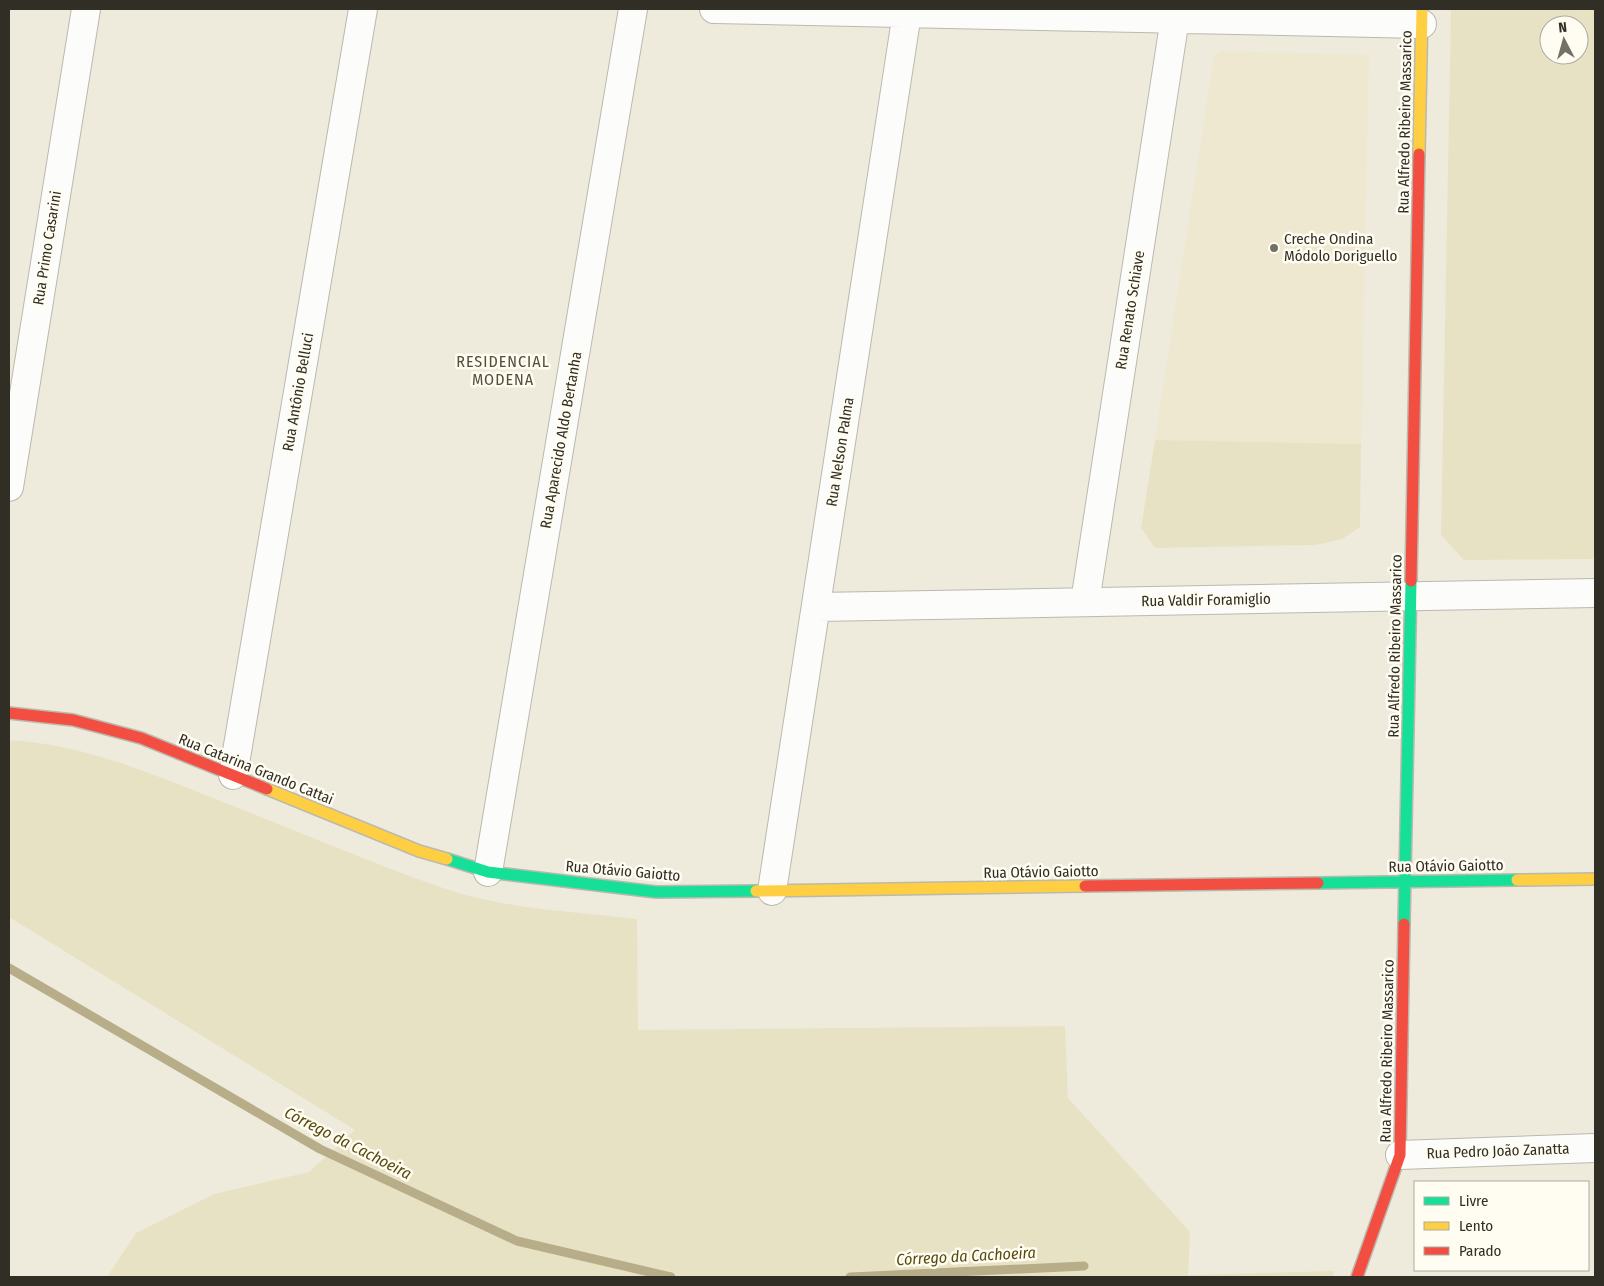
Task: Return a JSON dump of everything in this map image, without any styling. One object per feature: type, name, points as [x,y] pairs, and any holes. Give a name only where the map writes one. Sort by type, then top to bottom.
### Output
[{"type":"street","name":"Rua Primo Casarini","points":[[9,487],[86,9]]},
{"type":"street","name":"Rua Antônio Belluci","points":[[234,775],[363,9]]},
{"type":"street","name":"Rua Aparecido Aldo Bertanha","points":[[488,872],[633,9]]},
{"type":"street","points":[[714,9],[1175,18],[1422,16]]},
{"type":"street","name":"Rua Nelson Palma","points":[[772,891],[907,13]]},
{"type":"street","name":"Rua Alfredo Ribeiro Massarico","points":[[1357,1277],[1400,1155],[1422,16]]},
{"type":"street","name":"Rua Renato Schiave","points":[[1085,602],[1175,18]]},
{"type":"street","name":"Rua Valdir Foramiglio","points":[[817,607],[1595,594]]},
{"type":"street","name":"Rua Catarina Grando Cattai","points":[[9,713],[73,720],[141,738],[419,851],[488,872]]},
{"type":"street","name":"Rua Otávio Gaiotto","points":[[488,872],[656,892],[1595,878]]},
{"type":"street","name":"Rua Pedro João Zanatta","points":[[1400,1155],[1595,1148]]},
{"type":"shaded area","points":[[1451,9],[1595,9],[1595,559],[1464,560],[1441,535]]},
{"type":"shaded area","name":"Creche Ondina Módolo Doriguello","points":[[1220,51],[1369,55],[1361,444],[1155,440],[1214,56]]},
{"type":"shaded area","points":[[1155,440],[1361,444],[1360,527],[1342,539],[1316,545],[1155,548],[1141,528]]},
{"type":"shaded area","points":[[9,740],[35,742],[60,747],[135,768],[382,865],[464,894],[512,905],[637,919],[638,1030],[1065,1026],[1068,1098],[1190,1232],[1188,1275],[1334,1271],[1333,1277],[107,1277],[136,1233],[214,1194],[309,1172],[355,1130],[9,917]]},
{"type":"waterway","name":"Córrego da Cachoeira","points":[[9,968],[320,1149],[517,1241],[671,1277]]},
{"type":"waterway","name":"Córrego da Cachoeira","points":[[850,1277],[1084,1266]]},
{"type":"traffic: fast","points":[[1404,924],[1411,581]]},
{"type":"traffic: fast","points":[[447,859],[488,872],[656,892],[756,891]]},
{"type":"traffic: fast","points":[[1318,883],[1517,880]]},
{"type":"traffic: slow","points":[[1419,154],[1422,9]]},
{"type":"traffic: slow","points":[[267,789],[419,851],[447,859]]},
{"type":"traffic: slow","points":[[1517,880],[1595,879]]},
{"type":"traffic: slow","points":[[756,891],[1085,886]]},
{"type":"traffic: jam","points":[[1411,581],[1419,154]]},
{"type":"traffic: jam","points":[[9,713],[73,720],[141,738],[267,789]]},
{"type":"traffic: jam","points":[[1085,886],[1318,883]]},
{"type":"traffic: jam","points":[[1357,1277],[1400,1155],[1404,924]]},
{"type":"place","name":"Creche Ondina Módolo Doriguello","points":[[1274,248]]},
{"type":"district","name":"RESIDENCIAL MODENA","points":[[503,370]]}]
